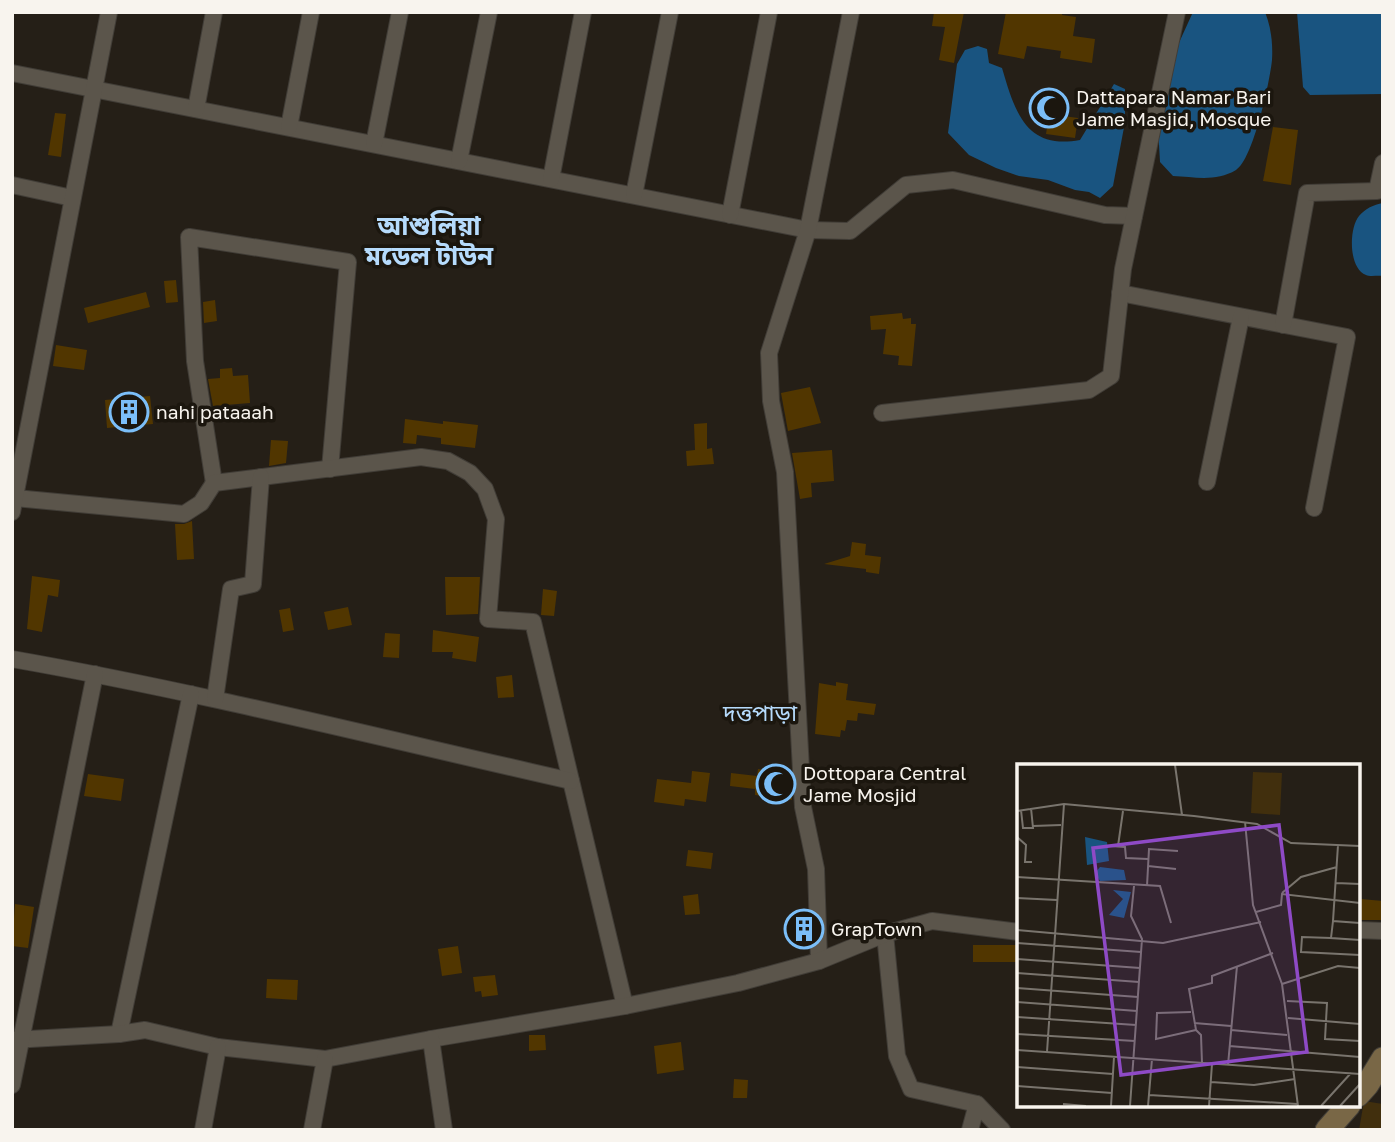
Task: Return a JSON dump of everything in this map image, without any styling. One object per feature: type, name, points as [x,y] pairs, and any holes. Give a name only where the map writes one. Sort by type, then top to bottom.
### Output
[{"type":"street","points":[[109,12],[14,505],[184,514],[201,503],[214,483],[195,361],[189,237],[348,262],[330,468]]},
{"type":"street","points":[[196,109],[214,12]]},
{"type":"street","points":[[289,127],[311,12]]},
{"type":"street","points":[[374,144],[400,12]]},
{"type":"street","points":[[459,161],[489,12]]},
{"type":"street","points":[[551,179],[583,12]]},
{"type":"street","points":[[634,195],[670,12]]},
{"type":"street","points":[[730,215],[769,12]]},
{"type":"street","points":[[818,961],[816,869],[803,807],[785,472],[771,401],[769,353],[808,230],[850,12]]},
{"type":"street","points":[[882,413],[1089,390],[1111,376],[1120,293],[1177,12]]},
{"type":"street","points":[[12,72],[808,230],[850,231],[906,185],[953,180],[1105,215],[1134,216]]},
{"type":"street","points":[[1283,325],[1307,193],[1377,191],[1383,163]]},
{"type":"street","points":[[12,186],[72,198]]},
{"type":"street","points":[[1120,293],[1347,337],[1314,508]]},
{"type":"street","points":[[1207,482],[1241,317]]},
{"type":"street","points":[[214,483],[421,457],[448,460],[470,473],[485,489],[496,519],[488,619],[533,622],[625,1006]]},
{"type":"street","points":[[215,699],[231,589],[253,584],[261,477]]},
{"type":"street","points":[[12,659],[215,699],[571,781]]},
{"type":"street","points":[[12,1085],[17,1040],[95,674]]},
{"type":"street","points":[[119,1034],[191,694]]},
{"type":"street","points":[[17,1040],[145,1030],[218,1047],[325,1059],[625,1006],[738,983],[818,961],[885,933],[932,921],[1017,932]]},
{"type":"street","points":[[1360,930],[1383,931]]},
{"type":"street","points":[[885,933],[897,1056],[911,1089],[977,1104],[1002,1130]]},
{"type":"street","points":[[431,1039],[444,1130]]},
{"type":"street","points":[[203,1130],[218,1047]]},
{"type":"street","points":[[312,1130],[325,1059]]},
{"type":"street","points":[[1360,1093],[1383,1059]]},
{"type":"street","points":[[970,1130],[977,1104]]},
{"type":"street","points":[[1327,1130],[1347,1107]]},
{"type":"shaded area","points":[[1364,1101],[1383,1104],[1383,1130],[1359,1130]]},
{"type":"water","points":[[1193,12],[1265,12],[1269,23],[1272,60],[1260,119],[1249,152],[1242,163],[1236,170],[1221,176],[1173,176],[1160,162],[1158,126],[1177,47]]},
{"type":"water","points":[[1297,12],[1383,12],[1383,94],[1310,95],[1303,87]]},
{"type":"water","points":[[978,46],[987,49],[989,63],[1002,68],[1018,113],[1026,124],[1047,139],[1062,142],[1080,140],[1114,84],[1125,89],[1125,122],[1113,186],[1100,198],[1048,180],[1019,176],[996,168],[969,155],[948,133],[957,64],[965,50]]},
{"type":"water","points":[[1383,203],[1383,276],[1368,276],[1360,271],[1353,256],[1353,229],[1362,213]]},
{"type":"building","points":[[934,12],[964,12],[954,63],[939,60],[945,27],[932,26]]},
{"type":"building","points":[[1006,12],[1062,12],[1062,15],[1076,17],[1073,36],[1095,39],[1092,63],[1060,58],[1061,51],[1027,46],[1024,59],[998,54]]},
{"type":"building","points":[[55,113],[66,114],[61,157],[48,155]]},
{"type":"building","points":[[1049,114],[1078,118],[1075,138],[1046,134]]},
{"type":"building","points":[[1273,127],[1298,130],[1291,185],[1263,181]]},
{"type":"building","points":[[176,280],[178,302],[166,303],[164,281]]},
{"type":"building","points":[[146,292],[150,307],[88,323],[84,308]]},
{"type":"building","points":[[215,300],[217,321],[204,323],[203,302]]},
{"type":"building","points":[[902,313],[903,319],[911,318],[911,324],[916,324],[912,366],[898,365],[899,356],[883,354],[886,329],[871,330],[870,316]]},
{"type":"building","points":[[56,345],[87,350],[84,370],[53,366]]},
{"type":"building","points":[[232,368],[233,376],[248,375],[250,403],[213,406],[208,379],[220,378],[220,369]]},
{"type":"building","points":[[810,387],[821,423],[788,431],[781,393]]},
{"type":"building","name":"nahi pataaah","points":[[150,396],[153,424],[107,428],[105,400]]},
{"type":"building","points":[[405,419],[478,425],[475,448],[441,444],[441,438],[417,435],[416,444],[403,443]]},
{"type":"building","points":[[707,423],[707,449],[712,448],[714,464],[687,466],[686,451],[695,450],[694,424]]},
{"type":"building","points":[[271,440],[288,441],[286,463],[269,466]]},
{"type":"building","points":[[832,450],[834,481],[811,483],[812,497],[800,499],[792,453]]},
{"type":"building","points":[[192,521],[194,559],[177,560],[175,524]]},
{"type":"building","points":[[852,542],[866,544],[865,555],[881,557],[879,574],[866,572],[866,569],[824,564],[850,556]]},
{"type":"building","points":[[32,576],[60,580],[58,597],[48,595],[42,632],[27,629]]},
{"type":"building","points":[[445,577],[480,577],[478,614],[446,615]]},
{"type":"building","points":[[543,589],[557,591],[554,616],[541,615]]},
{"type":"building","points":[[348,607],[352,625],[328,630],[324,612]]},
{"type":"building","points":[[290,608],[294,630],[283,632],[279,610]]},
{"type":"building","points":[[433,630],[479,637],[476,662],[452,658],[453,652],[432,652]]},
{"type":"building","points":[[385,633],[400,634],[399,658],[383,657]]},
{"type":"building","points":[[512,675],[514,697],[498,698],[496,677]]},
{"type":"building","points":[[836,682],[848,684],[846,700],[876,704],[874,715],[858,713],[857,721],[847,720],[845,731],[841,730],[840,737],[815,734],[819,683],[836,686]]},
{"type":"building","name":"Dottopara Central Jame Mosjid","points":[[758,769],[791,773],[792,800],[755,795],[755,789],[730,786],[731,773],[757,776]]},
{"type":"building","points":[[692,771],[710,773],[706,802],[685,799],[684,806],[654,802],[657,779],[691,783]]},
{"type":"building","points":[[88,774],[124,779],[121,801],[84,796]]},
{"type":"building","points":[[688,850],[713,853],[711,869],[686,866]]},
{"type":"building","points":[[698,894],[700,914],[685,915],[683,896]]},
{"type":"building","points":[[1361,899],[1383,901],[1383,920],[1360,920]]},
{"type":"building","points":[[15,904],[34,907],[28,948],[12,946]]},
{"type":"building","points":[[973,945],[1017,945],[1017,962],[973,962]]},
{"type":"building","points":[[458,946],[462,973],[442,976],[438,949]]},
{"type":"building","points":[[495,975],[498,995],[482,997],[481,991],[475,992],[473,977]]},
{"type":"building","points":[[267,979],[298,980],[297,1000],[266,998]]},
{"type":"building","points":[[529,1035],[545,1035],[546,1050],[529,1051]]},
{"type":"building","points":[[681,1042],[684,1070],[657,1074],[654,1046]]},
{"type":"building","points":[[734,1079],[748,1080],[747,1098],[733,1098]]},
{"type":"place","name":"Dattapara Namar Bari Jame Masjid, Mosque","points":[[1049,108]]},
{"type":"place","name":"nahi pataaah","points":[[129,412]]},
{"type":"place","name":"Dottopara Central Jame Mosjid","points":[[776,784]]},
{"type":"place","name":"GrapTown","points":[[804,929]]},
{"type":"district","name":"আশুলিয়া মডেল টাউন","points":[[429,241]]},
{"type":"district","name":"দত্তপাড়া","points":[[760,713]]}]
